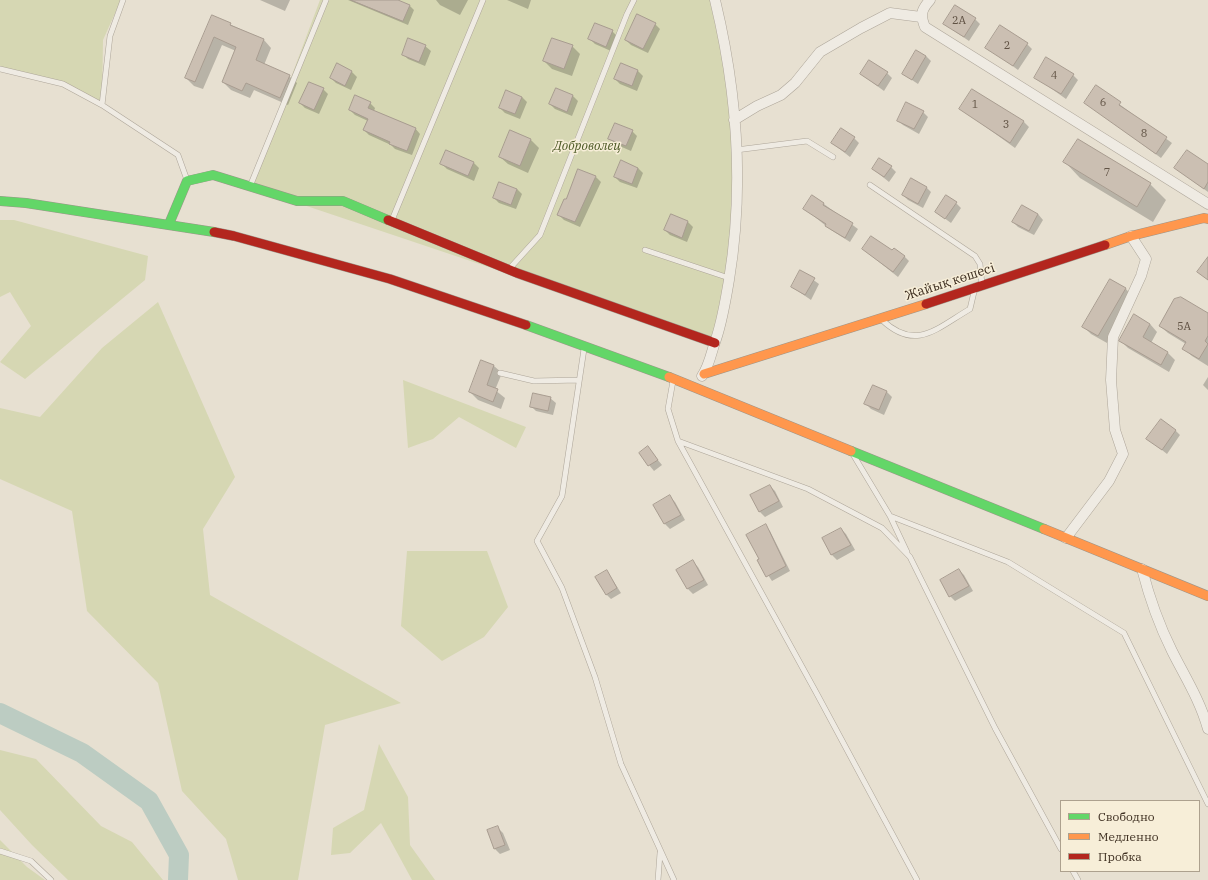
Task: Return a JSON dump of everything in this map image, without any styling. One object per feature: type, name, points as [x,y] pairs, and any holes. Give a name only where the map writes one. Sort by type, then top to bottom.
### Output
[{"type":"main road","points":[[168,224],[187,181],[212,175],[298,201],[343,201],[509,270],[715,343]]},
{"type":"main road","points":[[0,202],[26,203],[168,224],[234,236],[390,280],[515,322],[674,379],[1208,596]]},
{"type":"main road","name":"Жайық көшесі","points":[[704,374],[979,287],[1131,236],[1207,216]]},
{"type":"street","points":[[694,387],[704,374],[722,323],[736,238],[736,150],[734,120],[724,35],[715,0]]},
{"type":"street","points":[[930,0],[923,8],[921,17],[925,27],[1208,204]]},
{"type":"street","points":[[734,120],[757,106],[781,95],[795,83],[820,52],[867,25],[890,13],[921,17]]},
{"type":"street","points":[[1066,538],[1109,481],[1123,454],[1115,430],[1111,380],[1113,337],[1141,276],[1146,259],[1131,236]]},
{"type":"street","points":[[1142,570],[1152,608],[1172,651],[1191,684],[1204,713],[1208,729]]},
{"type":"lane","points":[[102,105],[110,36],[123,0]]},
{"type":"lane","points":[[250,187],[326,0]]},
{"type":"lane","points":[[391,221],[483,0]]},
{"type":"lane","points":[[509,270],[540,235],[626,14],[634,0]]},
{"type":"lane","points":[[0,69],[63,84],[102,105],[178,155],[187,181]]},
{"type":"lane","points":[[736,150],[807,141],[833,157]]},
{"type":"lane","points":[[870,185],[975,256],[980,264],[979,287],[970,309],[924,336],[908,336],[891,328],[879,318]]},
{"type":"lane","points":[[645,250],[729,278]]},
{"type":"lane","points":[[584,347],[562,496],[537,541],[562,588],[595,677],[621,764],[660,853],[674,880]]},
{"type":"lane","points":[[500,373],[534,381],[579,380]]},
{"type":"lane","points":[[674,379],[668,409],[678,442],[817,694],[917,880]]},
{"type":"lane","points":[[678,442],[808,489],[882,528],[910,557]]},
{"type":"lane","points":[[852,452],[890,516],[995,728],[1060,847]]},
{"type":"lane","points":[[890,516],[1008,562],[1124,633],[1208,804]]},
{"type":"lane","points":[[0,851],[31,861],[51,880]]},
{"type":"lane","points":[[658,880],[660,853]]},
{"type":"green space","points":[[0,0],[121,0],[103,40],[102,105],[63,84],[0,69]]},
{"type":"green space","name":"Доброволец","points":[[320,0],[714,0],[736,150],[729,278],[715,343],[250,187]]},
{"type":"green space","points":[[0,220],[14,220],[148,256],[145,280],[25,379],[0,362],[31,326],[10,292],[0,297]]},
{"type":"green space","points":[[158,302],[235,477],[203,529],[210,595],[401,703],[325,725],[298,880],[238,880],[226,839],[182,791],[158,683],[87,611],[72,511],[0,479],[0,408],[40,417],[102,348]]},
{"type":"green space","points":[[403,380],[526,427],[516,448],[459,417],[433,439],[408,448]]},
{"type":"green space","points":[[407,551],[487,551],[508,607],[484,637],[442,661],[401,626]]},
{"type":"green space","points":[[379,744],[408,797],[410,845],[435,880],[412,880],[381,823],[350,853],[331,855],[333,828],[364,810]]},
{"type":"green space","points":[[0,750],[36,759],[101,826],[132,842],[163,880],[68,880],[32,845],[0,810]]},
{"type":"green space","points":[[0,840],[27,867],[45,880],[0,880]]},
{"type":"building","points":[[351,0],[398,0],[410,5],[403,21]]},
{"type":"building","points":[[955,5],[976,18],[964,37],[943,24]]},
{"type":"building","points":[[637,14],[656,23],[643,49],[625,40]]},
{"type":"building","points":[[212,15],[231,23],[230,25],[264,39],[256,60],[290,75],[280,98],[246,83],[242,91],[222,82],[236,47],[214,37],[195,82],[185,78]]},
{"type":"building","points":[[595,23],[613,30],[606,47],[588,39]]},
{"type":"building","points":[[1000,25],[1028,43],[1013,66],[985,48]]},
{"type":"building","points":[[408,38],[426,45],[419,62],[402,55]]},
{"type":"building","points":[[552,38],[573,45],[564,69],[543,61]]},
{"type":"building","points":[[916,50],[926,56],[912,80],[902,74]]},
{"type":"building","points":[[1046,57],[1074,74],[1061,94],[1034,78]]},
{"type":"building","points":[[869,60],[888,72],[878,86],[860,74]]},
{"type":"building","points":[[337,63],[352,71],[345,86],[330,78]]},
{"type":"building","points":[[621,63],[638,70],[632,86],[614,79]]},
{"type":"building","points":[[309,82],[324,88],[314,110],[299,103]]},
{"type":"building","points":[[1096,85],[1121,102],[1119,105],[1167,137],[1156,154],[1084,103]]},
{"type":"building","points":[[556,88],[573,95],[567,112],[549,104]]},
{"type":"building","points":[[972,89],[1024,121],[1010,143],[959,109]]},
{"type":"building","points":[[506,90],[522,97],[515,114],[499,108]]},
{"type":"building","points":[[355,95],[371,102],[368,108],[416,128],[407,151],[389,144],[390,142],[363,130],[368,119],[349,110]]},
{"type":"building","points":[[906,102],[924,111],[914,129],[897,121]]},
{"type":"building","points":[[615,123],[633,130],[626,146],[608,139]]},
{"type":"building","points":[[841,128],[855,137],[845,152],[831,143]]},
{"type":"building","points":[[510,130],[531,139],[520,166],[499,157]]},
{"type":"building","points":[[1078,139],[1151,183],[1137,207],[1063,162]]},
{"type":"building","points":[[446,150],[474,162],[468,176],[440,164]]},
{"type":"building","points":[[1187,150],[1208,164],[1208,182],[1204,189],[1174,168]]},
{"type":"building","points":[[879,158],[892,166],[884,177],[872,169]]},
{"type":"building","points":[[621,160],[638,168],[632,184],[614,177]]},
{"type":"building","points":[[578,169],[596,176],[575,222],[557,215],[564,199],[566,199]]},
{"type":"building","points":[[911,178],[927,187],[918,204],[902,195]]},
{"type":"building","points":[[499,182],[517,189],[511,205],[493,198]]},
{"type":"building","points":[[812,195],[824,203],[823,205],[853,223],[845,238],[825,226],[826,224],[803,209]]},
{"type":"building","points":[[946,195],[957,202],[945,219],[935,212]]},
{"type":"building","points":[[1022,205],[1038,214],[1029,231],[1012,222]]},
{"type":"building","points":[[671,214],[688,221],[682,238],[664,230]]},
{"type":"building","points":[[871,236],[892,250],[894,248],[905,256],[893,272],[862,249]]},
{"type":"building","points":[[1208,257],[1208,280],[1197,272]]},
{"type":"building","points":[[800,270],[815,278],[805,295],[791,287]]},
{"type":"building","points":[[1110,279],[1126,288],[1098,336],[1082,327]]},
{"type":"building","points":[[1181,297],[1208,313],[1208,336],[1205,341],[1208,344],[1199,359],[1182,349],[1186,342],[1159,326],[1174,299]]},
{"type":"building","points":[[1134,314],[1150,324],[1143,337],[1168,352],[1161,365],[1119,341]]},
{"type":"building","points":[[481,360],[494,365],[487,385],[498,389],[493,402],[469,392]]},
{"type":"building","points":[[873,385],[887,391],[879,410],[864,404]]},
{"type":"building","points":[[533,393],[551,397],[548,411],[530,407]]},
{"type":"building","points":[[1161,419],[1176,430],[1162,450],[1146,439]]},
{"type":"building","points":[[648,446],[658,460],[648,466],[639,453]]},
{"type":"building","points":[[770,485],[779,501],[759,512],[750,495]]},
{"type":"building","points":[[670,495],[681,515],[664,524],[653,505]]},
{"type":"building","points":[[766,524],[786,566],[766,577],[757,560],[759,559],[746,535]]},
{"type":"building","points":[[841,528],[851,545],[831,555],[822,538]]},
{"type":"building","points":[[693,560],[704,580],[687,589],[676,570]]},
{"type":"building","points":[[959,569],[969,586],[949,597],[940,580]]},
{"type":"building","points":[[607,570],[617,588],[606,595],[595,577]]},
{"type":"building","points":[[498,826],[505,845],[494,849],[487,830]]},
{"type":"waterway","points":[[0,713],[82,753],[149,801],[179,855],[178,880]]},
{"type":"traffic: fast","points":[[169,224],[187,181],[213,175],[297,201],[343,201],[388,220]]},
{"type":"traffic: fast","points":[[0,201],[26,203],[214,232]]},
{"type":"traffic: fast","points":[[526,325],[669,377]]},
{"type":"traffic: fast","points":[[851,451],[1044,529]]},
{"type":"traffic: slow","points":[[1105,245],[1131,236],[1204,218],[1208,219]]},
{"type":"traffic: slow","points":[[704,374],[926,304]]},
{"type":"traffic: slow","points":[[669,377],[851,451]]},
{"type":"traffic: slow","points":[[1044,529],[1208,596]]},
{"type":"traffic: jam","points":[[388,220],[517,273],[715,343]]},
{"type":"traffic: jam","points":[[214,232],[234,236],[390,279],[526,325]]},
{"type":"traffic: jam","points":[[926,304],[1105,245]]}]
